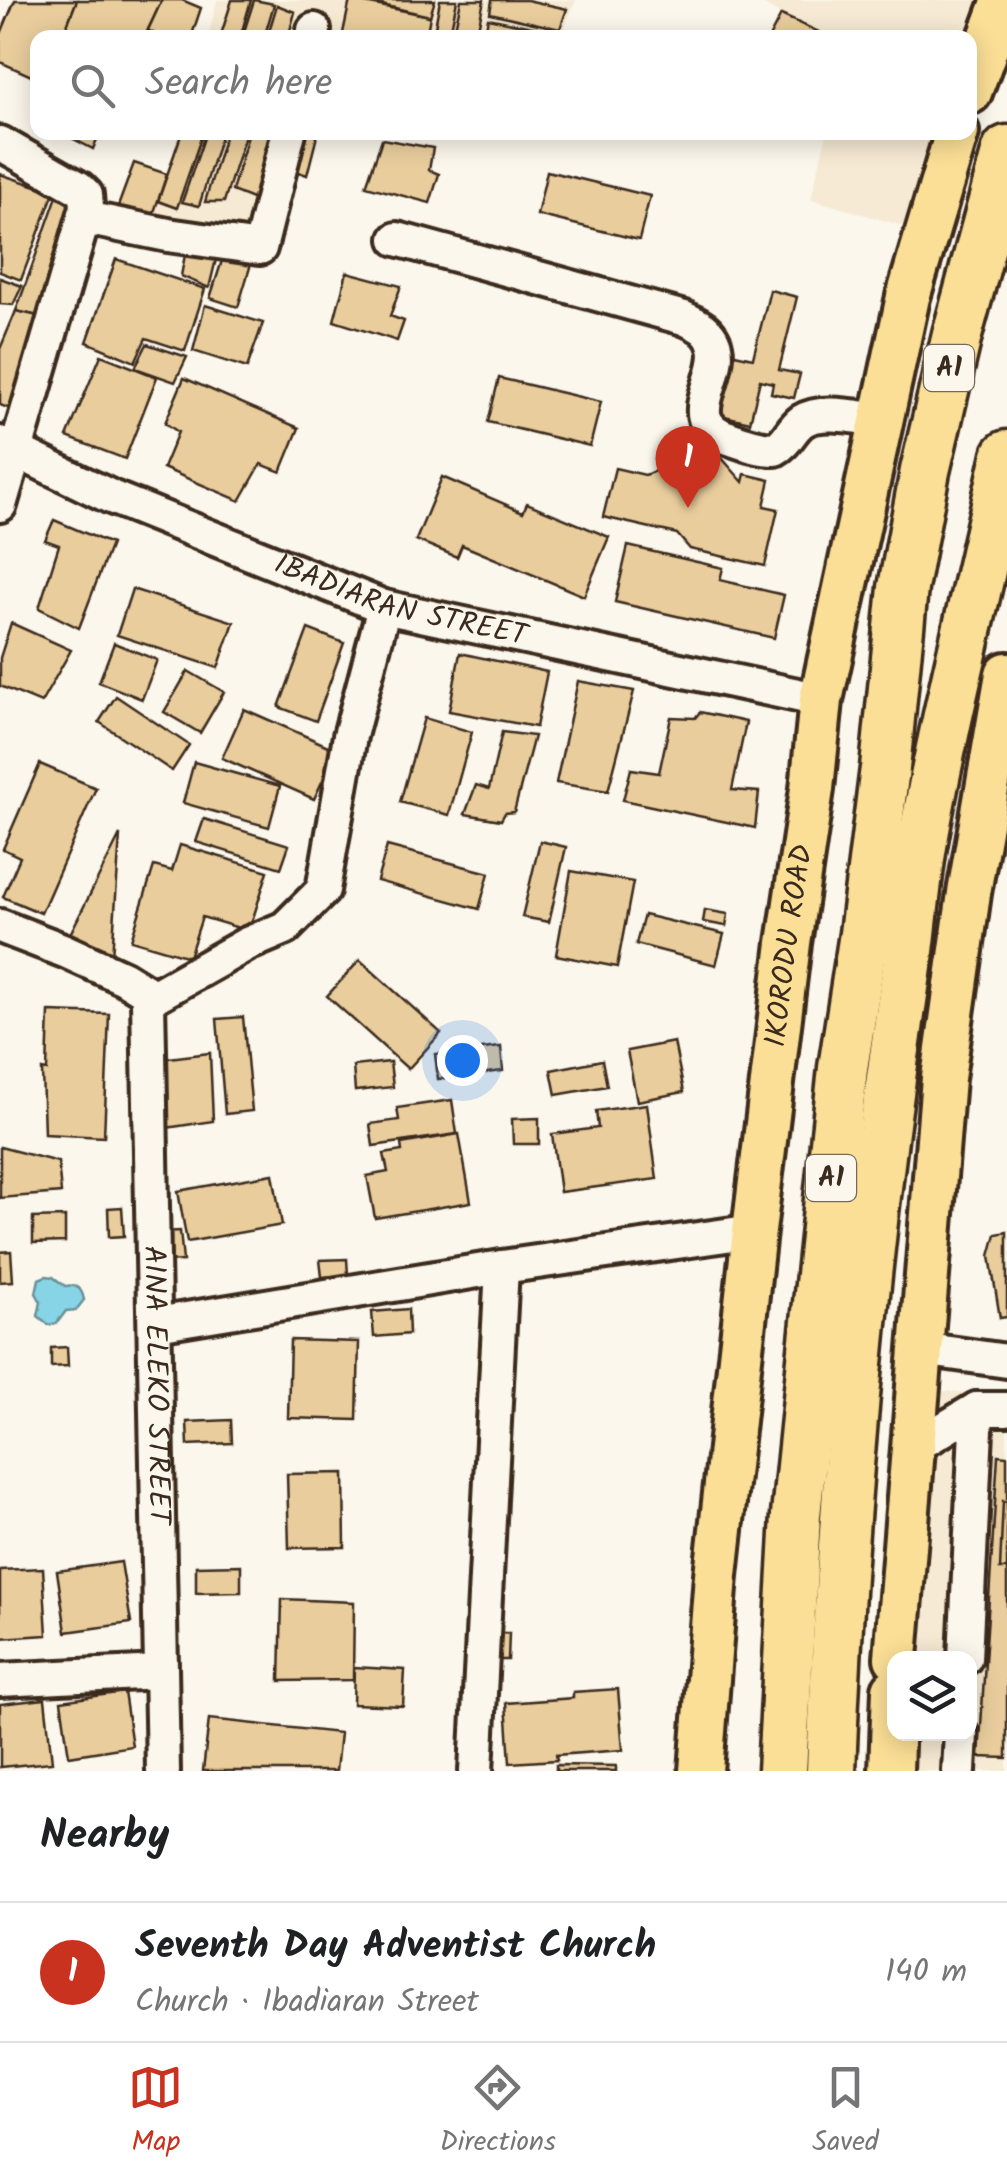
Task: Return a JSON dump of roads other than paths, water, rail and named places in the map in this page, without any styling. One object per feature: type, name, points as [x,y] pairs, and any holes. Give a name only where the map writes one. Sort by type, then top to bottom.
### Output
[{"type":"highway","name":"A1","points":[[782,1771],[796,1515],[843,1068],[885,768],[902,588],[957,335],[1007,150]]},
{"type":"highway","name":"A1","points":[[831,1771],[848,1485],[868,1267],[892,1070],[922,851],[946,722],[1007,455]]},
{"type":"main road","points":[[977,73],[1004,0]]},
{"type":"main road","name":"IKORODU ROAD","points":[[701,1771],[716,1576],[754,1230],[821,700],[908,297],[955,140]]},
{"type":"main road","points":[[897,1651],[943,1078],[969,892],[1007,674]]},
{"type":"main road","points":[[891,1771],[892,1741]]},
{"type":"street","points":[[0,143],[68,181],[86,206],[168,235],[260,248],[287,140]]},
{"type":"street","points":[[0,505],[8,446],[86,206]]},
{"type":"street","points":[[397,239],[684,318],[706,330],[715,346],[715,362],[704,418],[708,428],[717,434],[775,449],[797,425],[812,416],[881,420]]},
{"type":"street","name":"IBADIARAN STREET","points":[[8,446],[111,497],[384,607],[821,700]]},
{"type":"street","points":[[0,926],[65,950],[124,978],[145,991],[148,1000],[247,944],[284,928],[323,890],[350,736],[384,607]]},
{"type":"street","name":"AINA ELEKO STREET","points":[[148,1000],[163,1771]]},
{"type":"street","points":[[156,1324],[754,1230]]},
{"type":"street","points":[[476,1771],[502,1267]]},
{"type":"street","points":[[921,1349],[1007,1361]]},
{"type":"street","points":[[912,1448],[992,1409]]},
{"type":"street","points":[[966,1651],[992,1409]]},
{"type":"street","points":[[0,1680],[160,1672]]},
{"type":"street","points":[[959,1771],[961,1741]]},
{"type":"water","points":[[46,1276],[78,1288],[84,1300],[76,1310],[66,1311],[57,1323],[49,1325],[38,1316],[41,1302],[36,1293],[39,1279]]},
{"type":"place","name":"Seventh Day Adventist Church","points":[[688,508]]}]
